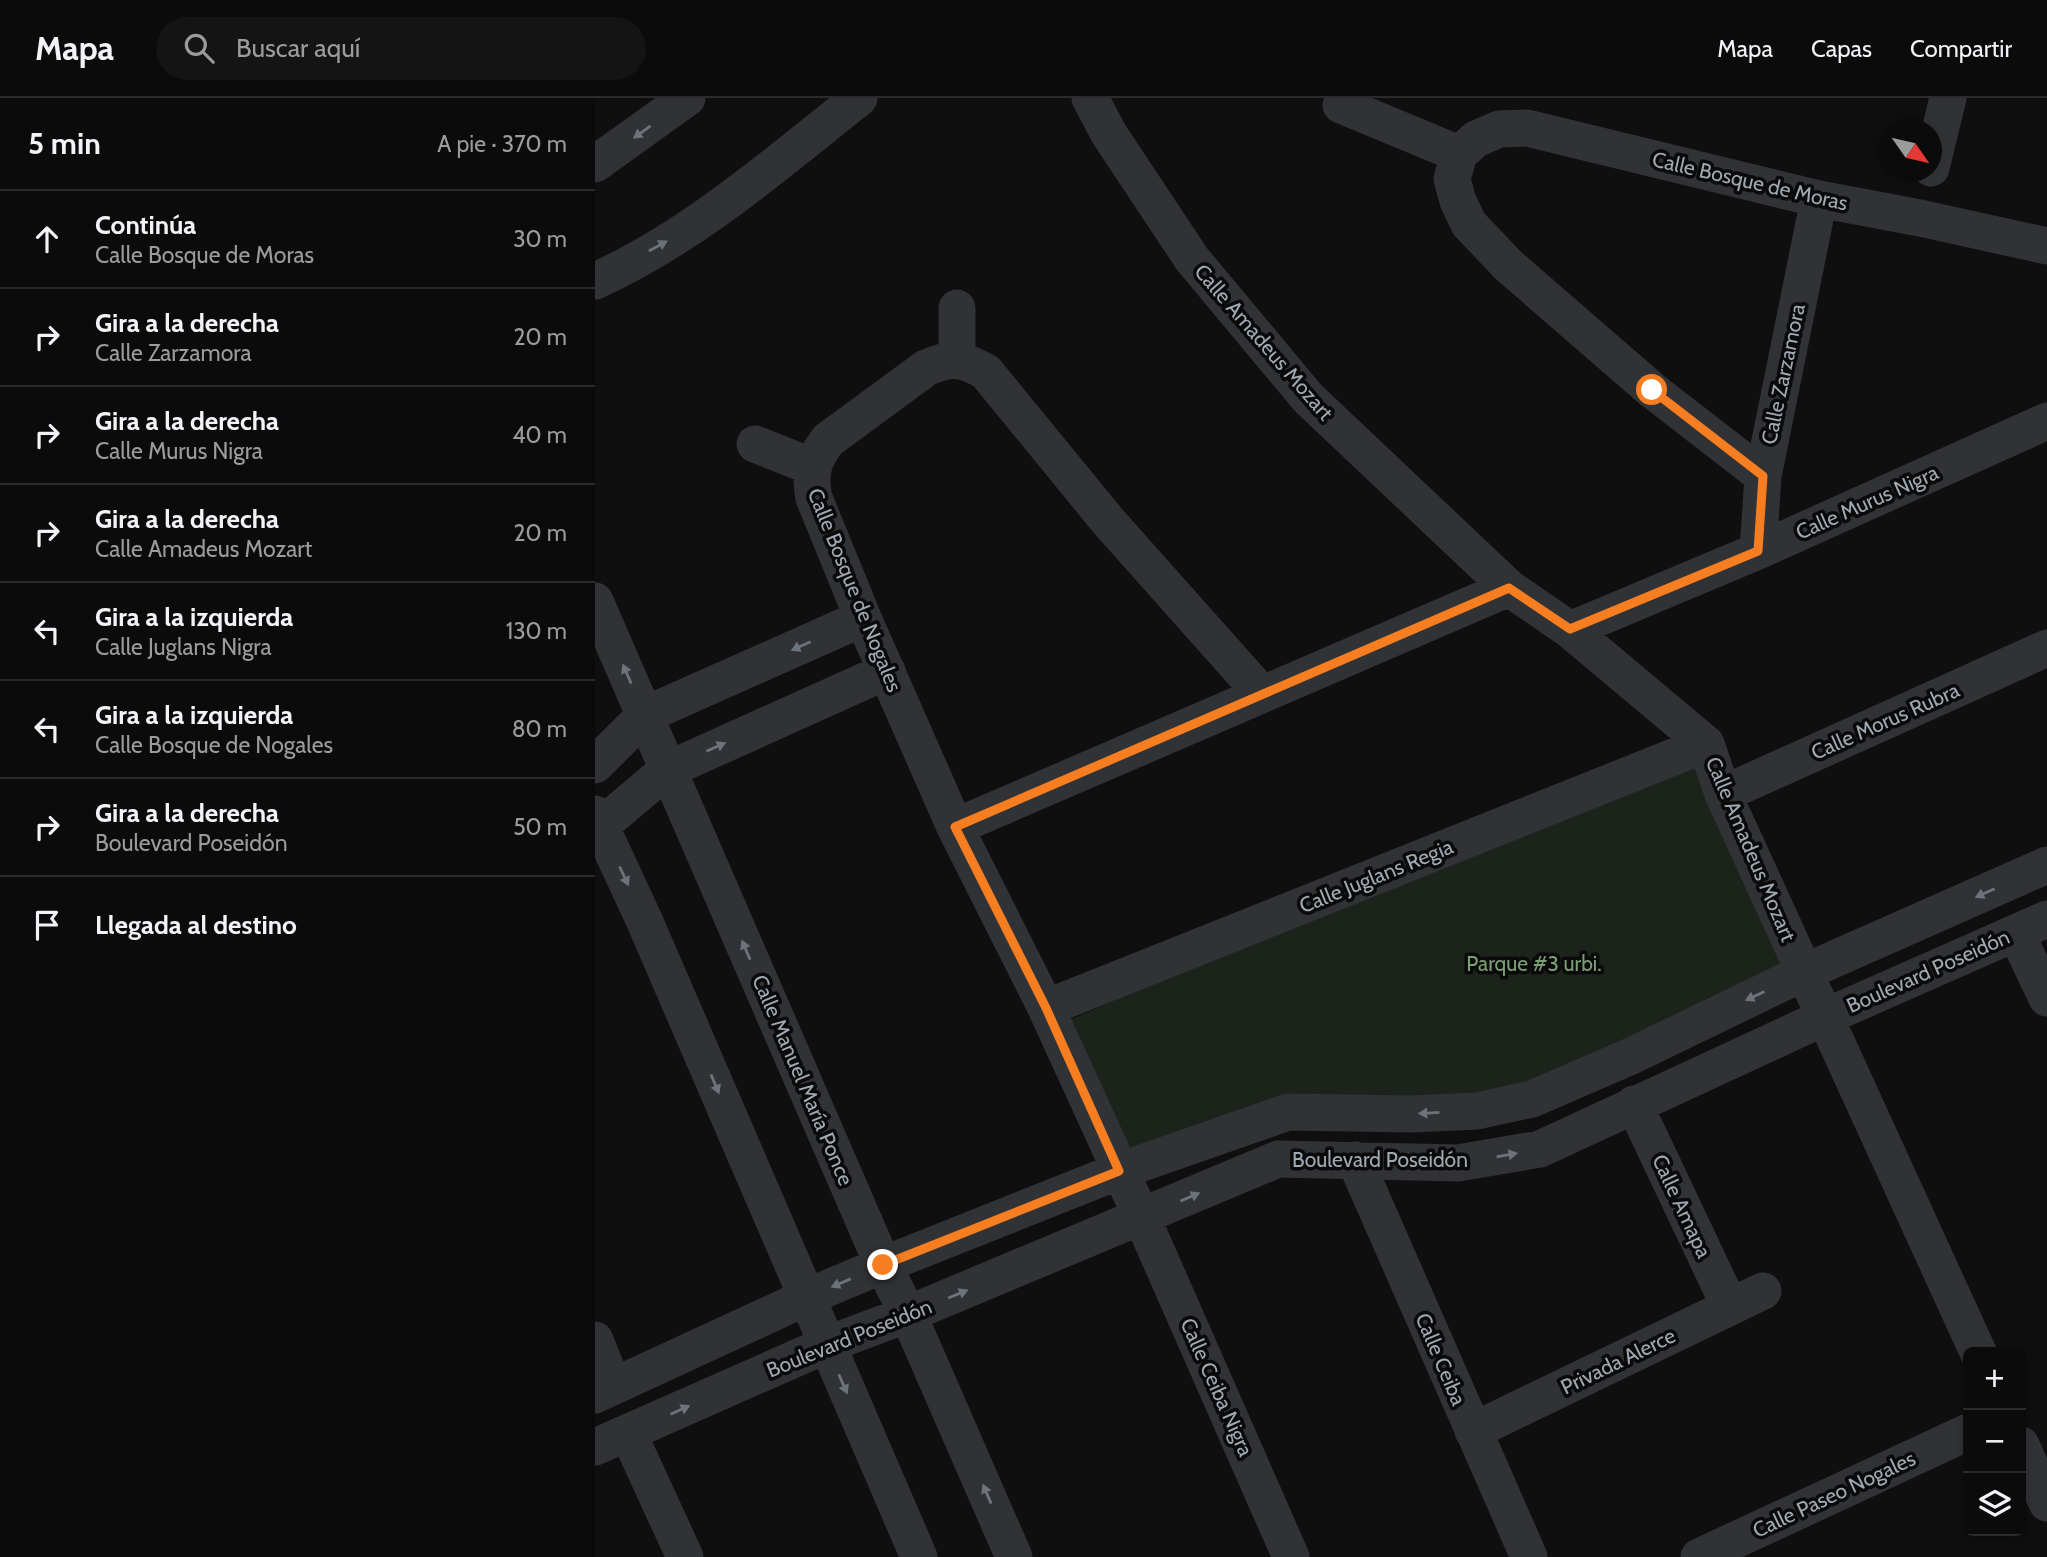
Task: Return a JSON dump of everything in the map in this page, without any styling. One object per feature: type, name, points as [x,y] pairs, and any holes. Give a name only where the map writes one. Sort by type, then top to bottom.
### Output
[{"type":"street","points":[[595,164],[687,98]]},
{"type":"street","points":[[595,281],[680,234],[771,168],[859,98]]},
{"type":"street","name":"Calle Amadeus Mozart","points":[[1090,98],[1109,134],[1192,259],[1308,398],[1509,588],[1570,629],[1706,744],[1723,793],[1976,1347]]},
{"type":"street","points":[[1942,123],[1948,98]]},
{"type":"street","points":[[1341,104],[1459,154],[1453,179],[1458,201],[1469,224],[1507,265],[1652,390],[1763,476]]},
{"type":"street","name":"Calle Bosque de Moras","points":[[1459,154],[1476,139],[1499,129],[1527,128],[1819,199],[2047,246]]},
{"type":"street","points":[[1920,218],[1928,182]]},
{"type":"street","name":"Calle Zarzamora","points":[[1758,551],[1763,476],[1819,199]]},
{"type":"street","points":[[957,308],[957,360],[970,363],[986,372],[1108,521],[1262,694]]},
{"type":"street","name":"Calle Bosque de Nogales","points":[[957,360],[940,362],[926,368],[828,440],[817,454],[813,467],[811,481],[814,498],[863,618],[955,827],[1046,1008],[1142,1218]]},
{"type":"street","name":"Calle Murus Nigra","points":[[1570,629],[1758,551],[2047,421]]},
{"type":"street","points":[[755,444],[813,467]]},
{"type":"street","points":[[955,827],[1509,588]]},
{"type":"street","name":"Calle Manuel María Ponce","points":[[595,601],[883,1265],[908,1314],[1014,1557]]},
{"type":"street","points":[[595,765],[645,715],[863,618]]},
{"type":"street","name":"Calle Morus Rubra","points":[[1723,793],[2047,648]]},
{"type":"street","points":[[887,671],[667,770],[597,824],[645,922],[919,1557]]},
{"type":"street","name":"Calle Juglans Regia","points":[[1046,1008],[1706,744]]},
{"type":"street","points":[[595,1340],[604,1390],[883,1265],[1119,1171],[1288,1112],[1412,1114],[1477,1111],[1532,1099],[1629,1057],[1805,972],[2047,865]]},
{"type":"street","points":[[2031,926],[2047,998]]},
{"type":"street","name":"Boulevard Poseidón","points":[[595,1447],[826,1345],[1142,1218],[1278,1159],[1458,1163],[1540,1149],[1825,1017],[2031,926]]},
{"type":"street","name":"Calle Amapa","points":[[1635,1104],[1730,1307]]},
{"type":"street","name":"Calle Ceiba","points":[[1355,1160],[1529,1557]]},
{"type":"street","name":"Calle Ceiba Nigra","points":[[1142,1218],[1291,1557]]},
{"type":"street","name":"Privada Alerce","points":[[1473,1431],[1763,1291]]},
{"type":"street","points":[[628,1433],[685,1557]]},
{"type":"street","name":"Calle Paseo Nogales","points":[[1699,1557],[1963,1434]]},
{"type":"street","points":[[2026,1457],[2047,1503]]},
{"type":"green space","name":"Parque #3 urbi.","points":[[1706,744],[1803,988],[1551,1101],[1306,1116],[1126,1156],[1067,1021]]},
{"type":"route","points":[[883,1265],[1119,1171],[1046,1008],[955,827],[1509,588],[1570,629],[1758,551],[1763,476],[1652,390]]}]
